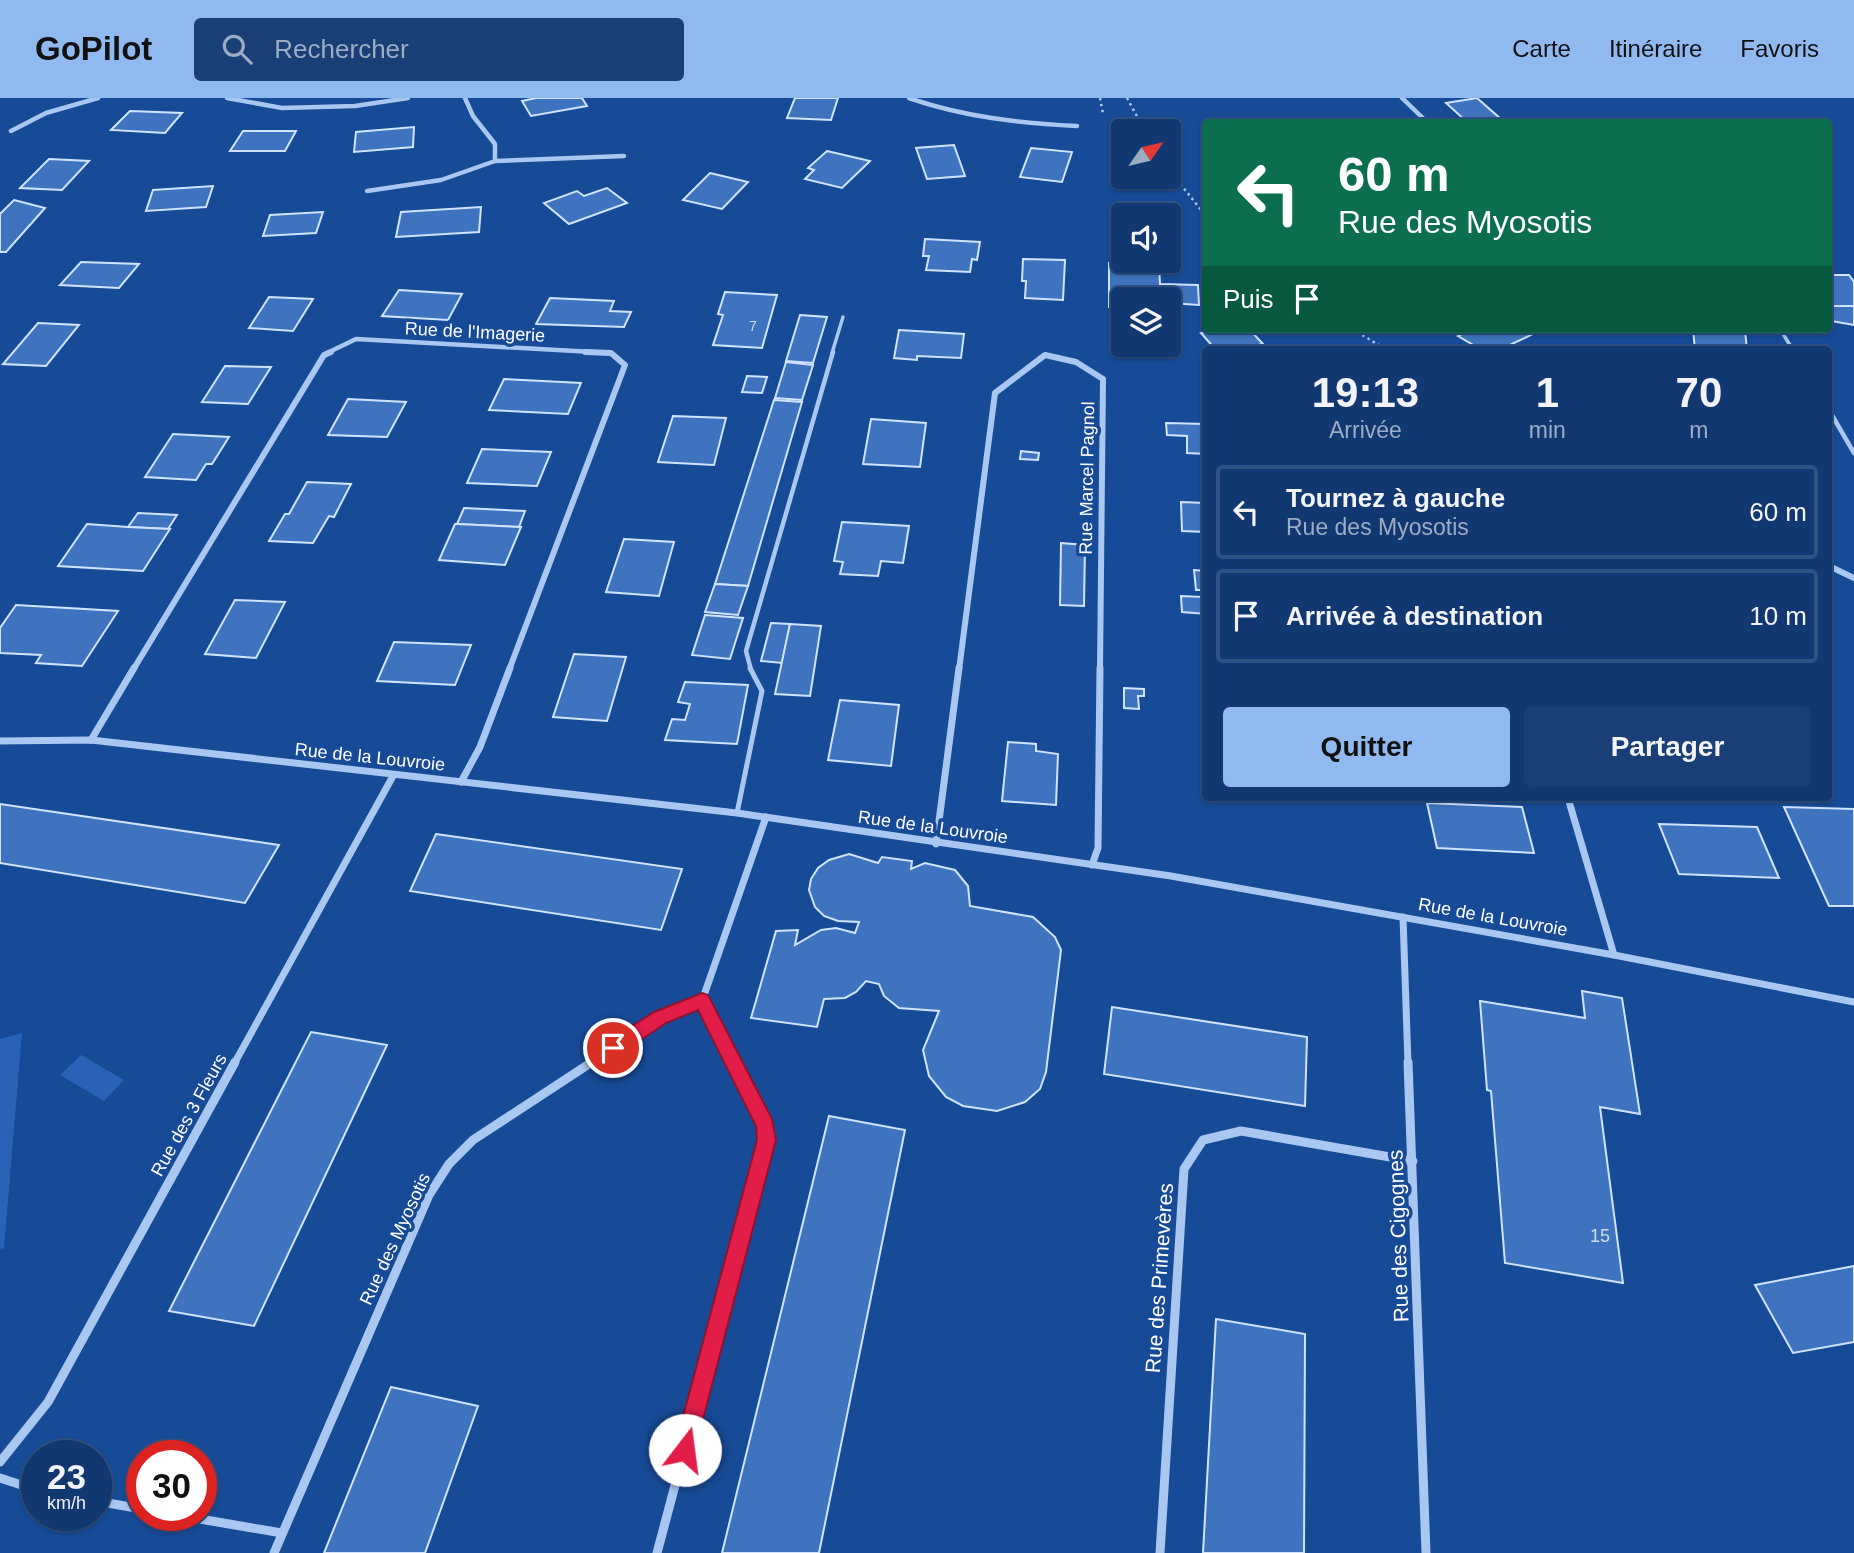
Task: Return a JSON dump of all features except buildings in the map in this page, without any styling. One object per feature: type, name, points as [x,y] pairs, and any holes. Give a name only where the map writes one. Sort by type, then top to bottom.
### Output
[{"type":"street","points":[[11,131],[46,113],[98,98]]},
{"type":"street","points":[[227,98],[282,108],[355,106],[408,98]]},
{"type":"street","points":[[466,98],[473,117],[495,144],[495,161]]},
{"type":"street","points":[[909,98],[997,122],[1077,126]]},
{"type":"street","points":[[1402,98],[1424,119]]},
{"type":"street","points":[[367,191],[441,180],[495,161],[624,156]]},
{"type":"street","name":"Rue de l'Imagerie","points":[[91,740],[324,355],[356,339],[611,353],[625,365],[480,747],[461,782]]},
{"type":"street","name":"Rue Marcel Pagnol","points":[[936,844],[995,393],[1045,355],[1068,358],[1088,365],[1103,379],[1098,848],[1092,864]]},
{"type":"street","points":[[1832,567],[1854,578]]},
{"type":"street","name":"Rue de la Louvroie","points":[[0,741],[91,740],[766,817],[936,844],[1092,864],[1614,955],[1854,1002]]},
{"type":"street","name":"Rue des 3 Fleurs","points":[[0,1462],[48,1402],[393,776]]},
{"type":"street","points":[[1569,801],[1614,955]]},
{"type":"street","points":[[657,1553],[766,1140],[766,1125],[702,1001],[766,817]]},
{"type":"street","name":"Rue des Cigognes","points":[[1403,917],[1426,1553]]},
{"type":"street","name":"Rue des Myosotis","points":[[274,1553],[429,1195],[449,1164],[473,1140],[660,1017],[702,1001]]},
{"type":"street","name":"Rue des Primevères","points":[[1160,1553],[1184,1169],[1203,1140],[1241,1131],[1413,1161]]},
{"type":"street","points":[[0,1478],[21,1485]]},
{"type":"street","points":[[217,1522],[282,1533]]},
{"type":"lane","points":[[737,813],[762,691],[749,666],[746,651],[843,317]]},
{"type":"lane","points":[[1832,415],[1854,453]]},
{"type":"path","points":[[1127,98],[1138,119]]},
{"type":"path","points":[[1181,185],[1202,211]]},
{"type":"path","points":[[1359,333],[1380,346]]},
{"type":"shaded area","points":[[22,1033],[4,1248],[0,1249],[0,1039]]},
{"type":"shaded area","points":[[81,1055],[124,1080],[104,1101],[60,1075]]},
{"type":"route","points":[[613,1048],[660,1017],[702,1001],[766,1125],[766,1140],[685,1450]]}]
